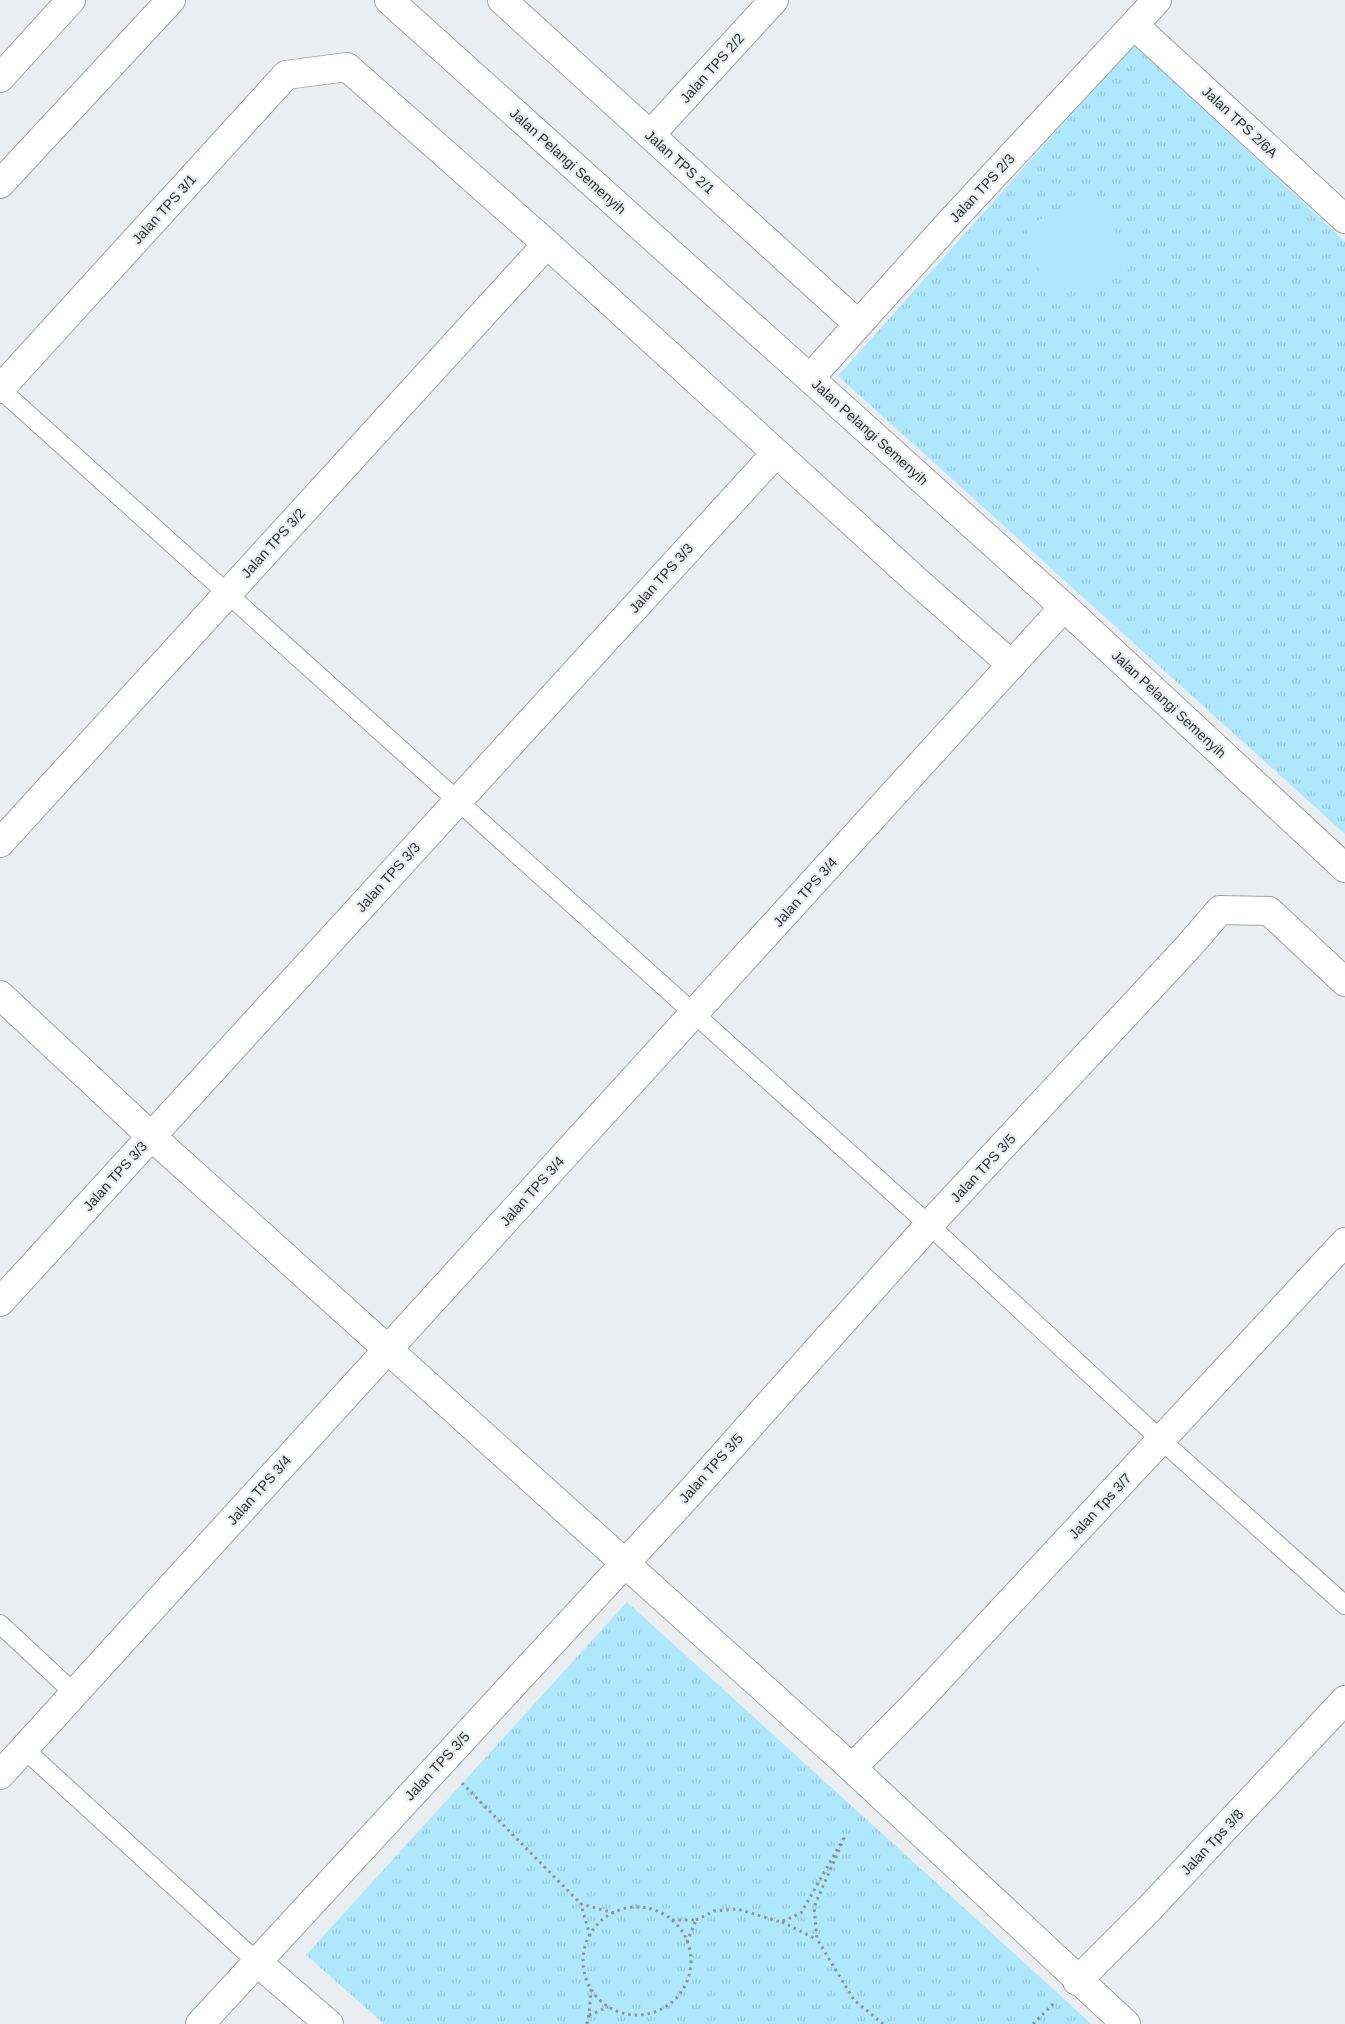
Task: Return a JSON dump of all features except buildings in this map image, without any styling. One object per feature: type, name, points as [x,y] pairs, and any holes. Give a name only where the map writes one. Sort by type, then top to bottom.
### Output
[{"type":"street","points":[[0,78],[71,0]]},
{"type":"street","points":[[0,184],[171,0]]},
{"type":"street","name":"Jalan Pelangi Semenyih","points":[[390,0],[1064,607],[1345,868]]},
{"type":"street","name":"Jalan TPS 2/1","points":[[502,0],[858,324]]},
{"type":"street","name":"Jalan TPS 2/2","points":[[650,135],[774,0]]},
{"type":"street","name":"Jalan TPS 2/3","points":[[810,378],[954,218],[1135,26],[1157,0]]},
{"type":"street","name":"Jalan TPS 2/6A","points":[[1135,26],[1345,218]]},
{"type":"street","name":"Jalan TPS 3/1","points":[[0,389],[286,75],[347,67],[547,244]]},
{"type":"street","points":[[547,244],[1012,665]]},
{"type":"street","name":"Jalan TPS 3/2","points":[[0,843],[547,244]]},
{"type":"street","name":"Jalan TPS 3/3","points":[[0,1302],[776,453]]},
{"type":"street","name":"Jalan TPS 3/4","points":[[0,1775],[1064,607]]},
{"type":"street","name":"Jalan TPS 3/5","points":[[200,2024],[625,1563],[929,1225],[1189,946],[1220,910],[1269,911],[1345,982]]},
{"type":"street","points":[[0,995],[151,1136],[852,1768],[1077,1981],[1126,2024]]},
{"type":"street","name":"Jalan Tps 3/7","points":[[852,1768],[917,1702],[1345,1242]]},
{"type":"street","name":"Jalan Tps 3/8","points":[[1077,1981],[1149,1909],[1345,1700]]},
{"type":"street","points":[[257,1962],[330,2024]]},
{"type":"lane","points":[[0,389],[929,1225],[1161,1440],[1345,1605]]},
{"type":"lane","points":[[0,1624],[74,1693]]},
{"type":"lane","points":[[24,1749],[257,1962]]},
{"type":"path","points":[[458,1779],[581,1904],[590,1936]]},
{"type":"path","points":[[781,1922],[801,1913],[845,1836],[814,1907],[817,1939],[854,2000],[883,2024]]},
{"type":"path","points":[[581,1904],[615,1913]]},
{"type":"path","points":[[639,1907],[657,1911],[672,1920],[683,1933],[687,1942],[690,1967],[686,1984],[676,1999],[661,2010],[644,2015],[626,2014],[608,2007],[595,1996],[586,1981],[583,1963],[585,1945],[606,1917],[622,1909],[639,1907]]},
{"type":"path","points":[[672,1920],[696,1920],[714,1912],[737,1910],[781,1922],[817,1939]]},
{"type":"path","points":[[687,1942],[696,1920]]},
{"type":"path","points":[[587,2024],[591,1989]]},
{"type":"path","points":[[589,2015],[608,2007]]},
{"type":"green space","points":[[1135,43],[1345,242],[1345,834],[838,376]]},
{"type":"green space","points":[[1103,197],[1129,269],[1048,300],[1025,225]]},
{"type":"green space","points":[[627,1602],[1091,2024],[384,2024],[306,1955]]}]
